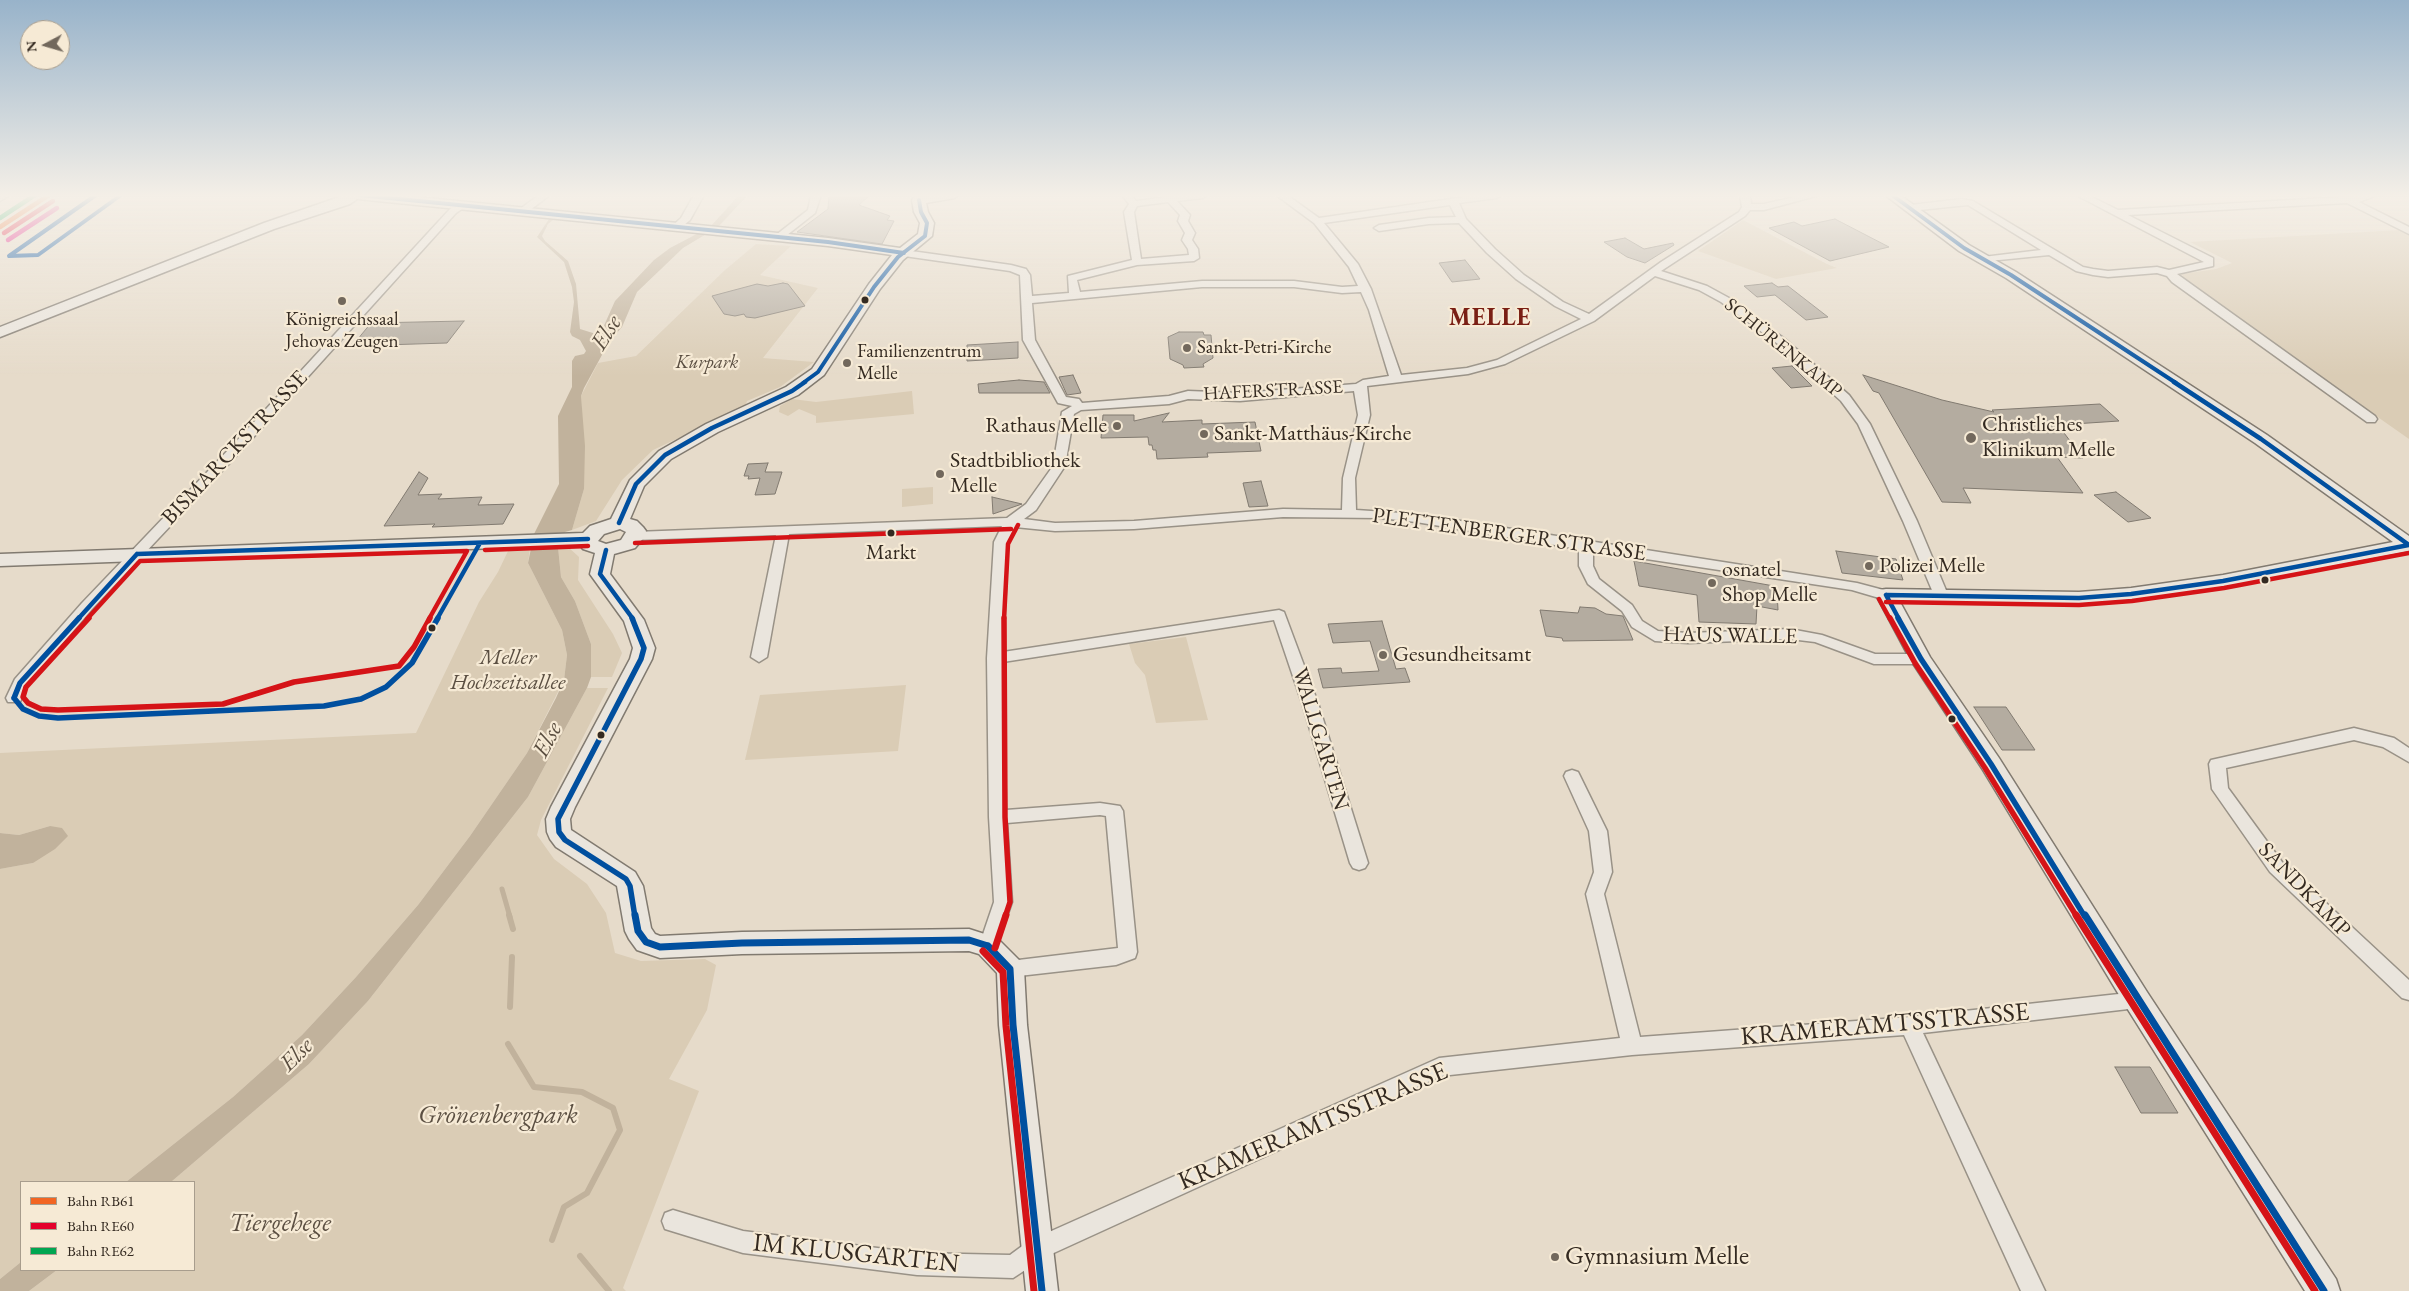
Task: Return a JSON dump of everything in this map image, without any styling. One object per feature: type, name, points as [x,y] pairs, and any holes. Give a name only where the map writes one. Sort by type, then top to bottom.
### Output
[{"type":"street","points":[[0,332],[195,255]]},
{"type":"street","name":"BISMARCKSTRASSE","points":[[14,698],[20,682],[412,255]]},
{"type":"street","points":[[619,523],[636,484],[665,454],[712,428],[792,391],[818,372],[874,287],[901,255]]},
{"type":"street","points":[[903,255],[1011,268],[1022,271],[1025,275],[1029,340],[1062,400],[1075,402],[1079,407],[1068,412],[1061,460],[1048,484],[1031,507],[1011,522],[1001,542],[997,586],[995,658],[998,817],[1003,902],[988,946]]},
{"type":"street","points":[[1136,255],[1137,262]]},
{"type":"street","points":[[1080,295],[1072,278],[1079,275],[1084,268],[1090,265],[1116,266],[1137,262],[1194,258],[1194,255]]},
{"type":"street","points":[[1345,255],[1354,266],[1366,289],[1395,374],[1394,379],[1468,371],[1501,362],[1590,319],[1678,255]]},
{"type":"street","points":[[1496,255],[1520,277],[1559,304],[1590,319]]},
{"type":"street","points":[[1976,255],[2011,275],[2231,419],[2409,545]]},
{"type":"street","points":[[1983,260],[2023,255]]},
{"type":"street","points":[[2056,255],[2080,269],[2093,272],[2157,270],[2171,274],[2176,280],[2370,419]]},
{"type":"street","points":[[2171,274],[2175,270],[2209,264],[2209,260],[2200,255]]},
{"type":"street","name":"SCHÜRENKAMP","points":[[1656,273],[1704,288],[1725,300],[1782,342],[1845,398],[1864,424],[1910,521],[1941,595]]},
{"type":"street","points":[[1026,300],[1202,284],[1294,284],[1342,290],[1366,289]]},
{"type":"street","name":"HAFERSTRASSE","points":[[1079,407],[1169,400],[1188,395],[1240,397],[1359,387],[1363,383],[1394,379]]},
{"type":"street","points":[[1349,513],[1349,478],[1364,415],[1359,387]]},
{"type":"street","name":"PLETTENBERGER STRASSE","points":[[635,536],[1011,522],[1055,527],[1191,522],[1284,513],[1349,513],[1416,518],[1852,586],[1886,595]]},
{"type":"street","points":[[0,560],[529,542],[588,543],[621,547],[635,536],[634,528],[619,523],[596,530],[588,543]]},
{"type":"street","points":[[759,658],[783,531]]},
{"type":"street","points":[[588,543],[601,563],[600,574],[634,620],[644,648],[641,660],[563,807],[558,819],[559,832],[565,840],[626,879],[630,886],[638,931],[646,942],[660,947],[742,943],[969,940],[988,946],[1010,969],[1042,1291]]},
{"type":"street","points":[[2324,1291],[2137,1000],[1991,764],[1921,659],[1886,595],[2079,598],[2131,594],[2223,581],[2409,545]]},
{"type":"street","name":"HAUS WALLE","points":[[1586,546],[1586,566],[1592,581],[1627,608],[1637,624],[1655,636],[1705,638],[1790,634],[1816,638],[1874,659],[1921,659]]},
{"type":"street","name":"WALLGARTEN","points":[[995,658],[1279,616],[1310,703],[1359,863]]},
{"type":"street","name":"SANDKAMP","points":[[2409,756],[2388,742],[2354,734],[2217,764],[2220,789],[2256,842],[2276,867],[2409,992]]},
{"type":"street","points":[[1572,776],[1598,831],[1603,872],[1595,894],[1632,1046]]},
{"type":"street","points":[[998,817],[1100,809],[1114,811],[1128,952],[1116,957],[1010,969]]},
{"type":"street","name":"KRAMERAMTSSTRASSE","points":[[1037,1249],[1439,1066],[1632,1046],[1910,1026],[2137,1000]]},
{"type":"street","points":[[1910,1026],[2033,1291]]},
{"type":"street","name":"IM KLUSGARTEN","points":[[673,1220],[743,1242],[917,1264],[1013,1267],[1037,1249]]},
{"type":"green space","name":"Kurpark","points":[[743,255],[781,255],[760,275],[818,288],[763,358],[814,362],[780,387],[747,401],[745,407],[653,450],[622,480],[596,521],[572,530],[584,489],[581,396],[598,363],[636,356]]},
{"type":"green space","points":[[1710,255],[1810,255],[1837,268],[1776,279]]},
{"type":"green space","points":[[2216,255],[2409,255],[2409,439],[2184,281],[2182,274],[2216,269],[2232,263]]},
{"type":"green space","points":[[912,391],[914,414],[816,423],[816,416],[799,409],[788,416],[779,412],[780,406],[792,399],[816,402]]},
{"type":"green space","points":[[933,487],[933,504],[902,507],[902,489]]},
{"type":"green space","points":[[567,546],[579,557],[578,580],[613,634],[622,653],[612,677],[591,677],[591,644],[575,601],[561,577],[558,547]]},
{"type":"green space","name":"Meller Hochzeitsallee","points":[[530,548],[528,563],[562,630],[567,655],[564,680],[527,753],[470,836],[418,905],[356,977],[302,1035],[233,1097],[127,1181],[20,1181],[20,1263],[0,1279],[0,869],[33,863],[50,826],[19,835],[0,833],[0,753],[416,733],[479,602],[498,572],[509,549]]},
{"type":"green space","points":[[1186,637],[1208,720],[1156,723],[1145,675],[1135,663],[1129,644]]},
{"type":"green space","points":[[906,685],[898,751],[745,760],[760,695]]},
{"type":"green space","name":"Grönenbergpark","points":[[587,688],[608,688],[541,820],[537,835],[554,859],[587,884],[606,913],[615,953],[641,961],[705,959],[716,965],[707,1010],[669,1079],[699,1091],[623,1288],[626,1291],[29,1291],[56,1271],[195,1271],[195,1181],[172,1181],[309,1064],[368,1001],[528,797]]},
{"type":"water","name":"Else","points":[[557,255],[561,255],[568,261],[576,284],[580,329],[596,334],[602,330],[615,301],[660,255],[675,255],[637,292],[622,327],[609,342],[581,396],[585,446],[584,489],[572,530],[565,532],[558,547],[561,577],[575,601],[591,644],[591,677],[587,688],[528,797],[368,1001],[309,1064],[172,1181],[127,1181],[233,1097],[302,1035],[356,977],[418,905],[470,836],[527,753],[564,680],[567,655],[562,630],[528,563],[534,534],[559,484],[558,416],[572,387],[572,361],[575,356],[584,354],[586,351],[580,340],[572,336],[570,332],[574,302],[572,287],[564,262]]},
{"type":"water","points":[[50,826],[62,828],[68,836],[55,849],[33,863],[0,869],[0,833],[19,835]]},
{"type":"water","points":[[20,1263],[20,1271],[56,1271],[29,1291],[0,1291],[0,1279]]},
{"type":"building","points":[[1624,255],[1657,255],[1645,263]]},
{"type":"building","points":[[1819,255],[1854,255],[1830,261]]},
{"type":"building","points":[[1465,260],[1480,279],[1452,282],[1439,263]]},
{"type":"building","points":[[1772,283],[1778,287],[1788,286],[1828,317],[1806,320],[1775,295],[1757,297],[1744,286]]},
{"type":"building","points":[[757,284],[768,286],[788,284],[805,306],[755,318],[746,317],[744,314],[735,316],[724,314],[712,296]]},
{"type":"building","points":[[464,321],[447,343],[352,346],[371,323]]},
{"type":"building","name":"Sankt-Petri-Kirche","points":[[1179,332],[1203,332],[1204,335],[1211,335],[1213,358],[1203,364],[1204,367],[1184,368],[1183,365],[1170,359],[1168,337]]},
{"type":"building","points":[[1018,342],[1018,358],[967,361],[967,345]]},
{"type":"building","points":[[1792,366],[1812,386],[1791,388],[1772,368]]},
{"type":"building","points":[[1073,375],[1081,393],[1067,395],[1059,377]]},
{"type":"building","name":"Christliches Klinikum Melle","points":[[1863,375],[1942,400],[1994,412],[1992,410],[2100,404],[2119,421],[2058,425],[2083,458],[2057,457],[2083,493],[1963,488],[1971,503],[1942,502],[1879,393],[1873,391]]},
{"type":"building","points":[[1019,380],[1044,382],[1050,393],[979,393],[978,384]]},
{"type":"building","name":"Sankt-Matthäus-Kirche","points":[[1169,413],[1162,422],[1202,420],[1202,424],[1255,422],[1261,451],[1207,453],[1208,457],[1157,459],[1156,450],[1153,450],[1152,445],[1149,445],[1148,437],[1101,438],[1103,415],[1134,415],[1134,421]]},
{"type":"building","points":[[768,463],[765,472],[782,472],[775,494],[755,495],[760,478],[748,479],[749,476],[744,476],[748,464]]},
{"type":"building","points":[[419,472],[428,478],[418,495],[442,494],[438,499],[482,497],[478,505],[514,504],[503,524],[432,527],[435,524],[384,526]]},
{"type":"building","points":[[1261,481],[1268,506],[1249,507],[1243,483]]},
{"type":"building","points":[[2116,492],[2151,518],[2128,522],[2094,495]]},
{"type":"building","points":[[992,497],[1022,504],[993,514]]},
{"type":"building","name":"Polizei Melle","points":[[1836,551],[1896,559],[1903,580],[1842,573]]},
{"type":"building","points":[[1634,561],[1774,586],[1777,590],[1778,610],[1757,606],[1756,624],[1699,622],[1697,595],[1639,586]]},
{"type":"building","points":[[1580,607],[1595,608],[1606,614],[1623,616],[1633,640],[1563,641],[1562,638],[1546,636],[1540,610],[1578,613]]},
{"type":"building","name":"Gesundheitsamt","points":[[1382,621],[1396,669],[1405,668],[1410,682],[1323,688],[1318,669],[1341,668],[1342,673],[1379,671],[1370,641],[1333,643],[1328,624]]},
{"type":"building","points":[[1974,707],[2006,707],[2035,750],[2002,750]]},
{"type":"building","points":[[2115,1067],[2150,1067],[2178,1113],[2141,1113]]},
{"type":"waterway","points":[[502,889],[510,917]]},
{"type":"waterway","points":[[509,915],[513,929]]},
{"type":"waterway","points":[[510,1007],[512,957]]},
{"type":"waterway","points":[[508,1044],[534,1087],[582,1092],[613,1108],[620,1130],[587,1193],[564,1207],[552,1240]]},
{"type":"waterway","points":[[580,1256],[609,1291]]},
{"type":"transit line","points":[[10,255],[31,255]]},
{"type":"transit line","points":[[619,523],[636,484],[665,455],[712,428],[792,391],[818,372],[874,287],[900,255]]},
{"type":"transit line","points":[[1977,255],[2011,275],[2261,439],[2409,545]]},
{"type":"transit line","points":[[995,948],[1010,902],[1005,817],[1003,637],[1008,544],[1018,525]]},
{"type":"transit line","points":[[635,543],[1011,529]]},
{"type":"transit line","points":[[137,554],[588,539]]},
{"type":"transit line","points":[[14,698],[23,709],[39,716],[58,718],[324,706],[361,699],[386,687],[412,663],[480,543]]},
{"type":"transit line","points":[[1886,595],[2079,598],[2131,594],[2223,581],[2409,545]]},
{"type":"transit line","points":[[485,550],[588,546]]},
{"type":"transit line","points":[[606,550],[600,574],[634,620],[644,648],[641,659],[563,807],[558,819],[559,832],[565,840],[626,879],[630,886],[638,931],[646,942],[660,947],[742,943],[969,940],[988,946]]},
{"type":"transit line","points":[[467,551],[414,647],[399,666],[294,682],[223,704],[58,710],[41,709],[28,703],[23,697],[26,687],[140,561],[467,551]]},
{"type":"transit line","points":[[1886,602],[2079,605],[2132,601],[2224,588],[2409,553]]},
{"type":"transit line","points":[[14,698],[20,683],[137,554]]},
{"type":"transit line","points":[[1886,595],[1921,659],[1991,764],[2137,1000],[2324,1291]]},
{"type":"transit line","points":[[1879,599],[1915,663],[1985,768],[2131,1004],[2315,1291]]},
{"type":"transit line","points":[[988,946],[1010,969],[1013,1025],[1042,1291]]},
{"type":"transit line","points":[[983,951],[1003,972],[1006,1026],[1034,1291]]},
{"type":"place","name":"Königreichssaal Jehovas Zeugen","points":[[342,301]]},
{"type":"place","name":"Sankt-Petri-Kirche","points":[[1187,348]]},
{"type":"place","name":"Familienzentrum Melle","points":[[847,363]]},
{"type":"place","name":"Rathaus Melle","points":[[1117,426]]},
{"type":"place","name":"Sankt-Matthäus-Kirche","points":[[1204,434]]},
{"type":"place","name":"Christliches Klinikum Melle","points":[[1971,438]]},
{"type":"place","name":"Stadtbibliothek Melle","points":[[940,474]]},
{"type":"place","name":"Markt","points":[[891,533]]},
{"type":"place","name":"Polizei Melle","points":[[1869,566]]},
{"type":"place","name":"osnatel Shop Melle","points":[[1712,583]]},
{"type":"place","name":"Gesundheitsamt","points":[[1383,655]]},
{"type":"place","name":"Gymnasium Melle","points":[[1555,1257]]},
{"type":"district","name":"MELLE","points":[[1490,318]]},
{"type":"park label","name":"Tiergehege","points":[[280,1224]]}]
